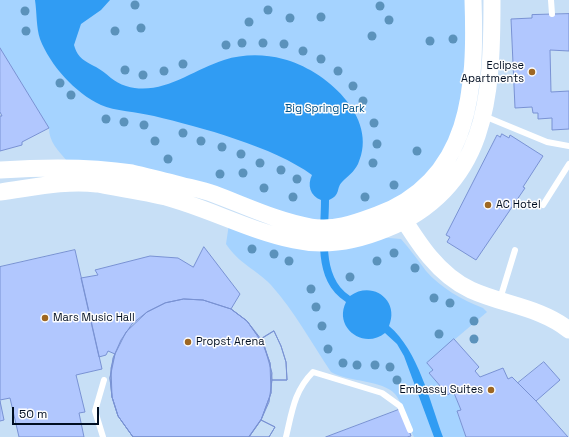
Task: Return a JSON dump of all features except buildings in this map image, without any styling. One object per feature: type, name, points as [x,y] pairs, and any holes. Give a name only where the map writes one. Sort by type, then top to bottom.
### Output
[{"type":"street","points":[[0,170],[58,175],[167,198],[276,236],[295,241],[313,235],[345,234],[402,211],[435,177],[458,141],[468,100],[473,36],[473,0]]},
{"type":"street","points":[[402,211],[415,216],[434,201],[456,177],[472,150],[483,115],[490,55],[492,0]]},
{"type":"street","points":[[0,192],[58,175]]},
{"type":"street","points":[[402,211],[427,254],[446,273],[471,290],[542,313],[557,321],[569,330]]},
{"type":"lane","points":[[551,0],[552,14]]},
{"type":"lane","points":[[483,115],[547,142],[569,146]]},
{"type":"lane","points":[[543,205],[569,164]]},
{"type":"lane","points":[[563,174],[569,178]]},
{"type":"lane","points":[[500,299],[515,250]]},
{"type":"lane","points":[[286,437],[297,395],[302,383],[313,372],[382,392],[400,406],[410,430]]},
{"type":"lane","points":[[103,437],[95,411],[104,380]]},
{"type":"green space","name":"Big Spring Park","points":[[0,0],[467,0],[467,47],[456,129],[428,175],[401,197],[360,215],[336,219],[309,219],[67,161],[55,146],[49,133],[49,128],[0,48]]},
{"type":"green space","points":[[229,224],[401,239],[426,271],[438,283],[467,301],[483,308],[487,312],[427,363],[433,370],[429,373],[448,395],[456,388],[459,391],[454,393],[461,410],[457,412],[466,437],[414,437],[398,398],[390,389],[346,378],[331,372],[280,295],[265,279],[236,257],[226,244]]},
{"type":"water","points":[[35,0],[110,0],[101,10],[81,24],[74,45],[82,59],[100,69],[122,85],[139,88],[152,88],[176,81],[212,64],[246,56],[268,56],[299,64],[331,84],[355,113],[361,129],[363,146],[358,164],[353,172],[340,184],[337,194],[329,200],[328,252],[330,265],[334,277],[340,287],[350,296],[367,290],[382,295],[387,301],[391,308],[389,326],[399,336],[415,362],[428,393],[443,437],[434,437],[404,356],[397,344],[385,333],[377,338],[360,338],[347,328],[343,311],[346,302],[335,293],[328,282],[323,269],[320,242],[321,200],[314,196],[310,190],[310,179],[312,175],[278,156],[236,139],[148,115],[106,107],[91,100],[64,77],[44,49],[37,25]]},
{"type":"place","name":"Eclipse Apartments","points":[[532,72]]},
{"type":"place","name":"AC Hotel","points":[[488,205]]},
{"type":"place","name":"Mars Music Hall","points":[[45,318]]},
{"type":"place","name":"Propst Arena","points":[[188,342]]},
{"type":"place","name":"Embassy Suites","points":[[491,390]]}]
